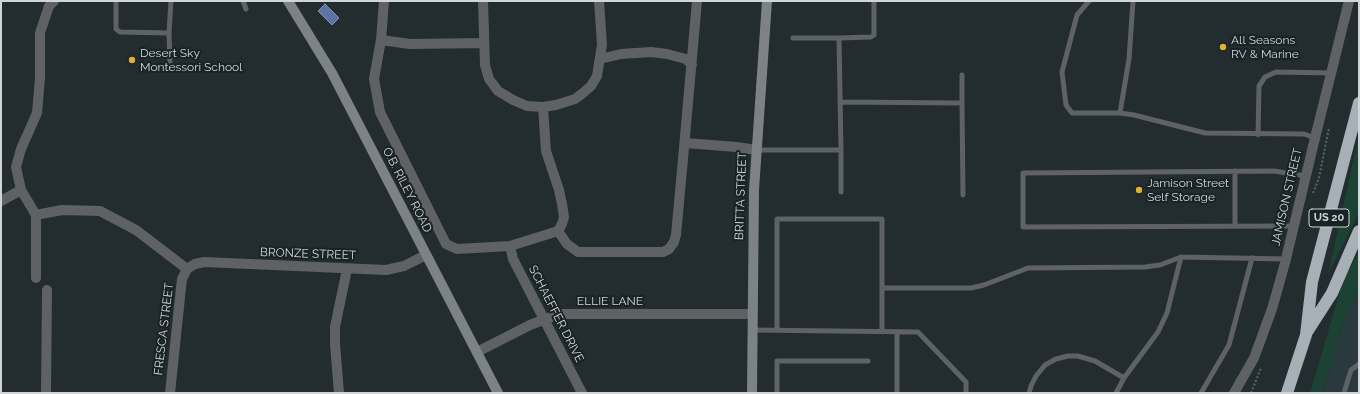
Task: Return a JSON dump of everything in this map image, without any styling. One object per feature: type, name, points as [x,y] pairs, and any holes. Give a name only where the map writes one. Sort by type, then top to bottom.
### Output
[{"type":"highway","name":"US 20","points":[[1287,393],[1306,335],[1312,282],[1359,103]]},
{"type":"highway","name":"US 20","points":[[1306,335],[1332,293],[1359,231]]},
{"type":"street","points":[[36,278],[36,215],[22,190],[16,168],[21,149],[37,113],[40,78],[40,33],[49,6],[54,1]]},
{"type":"street","name":"O.B. RILEY ROAD","points":[[288,1],[332,73],[498,393]]},
{"type":"street","points":[[384,1],[381,40],[374,79],[380,112],[446,244],[457,249],[510,246],[558,231],[564,217],[559,190],[546,151],[543,106]]},
{"type":"street","points":[[483,1],[483,43],[485,65],[490,79],[498,91],[527,106],[556,105],[566,102],[575,99],[591,86],[597,76],[602,45],[599,1]]},
{"type":"street","points":[[558,231],[567,244],[578,252],[663,252],[669,249],[674,242],[676,235],[685,143],[697,1]]},
{"type":"street","name":"BRITTA STREET","points":[[752,393],[753,229],[756,150],[767,1]]},
{"type":"street","name":"JAMISON STREET","points":[[1234,393],[1254,358],[1272,309],[1286,259],[1349,1]]},
{"type":"street","points":[[381,40],[410,44],[483,43]]},
{"type":"street","points":[[600,59],[621,54],[651,52],[686,59],[692,65]]},
{"type":"street","points":[[685,143],[756,150]]},
{"type":"street","points":[[1,201],[22,190]]},
{"type":"street","points":[[36,215],[62,210],[100,211],[136,230],[187,269]]},
{"type":"street","name":"SCHAEFFER DRIVE","points":[[510,246],[513,259],[582,393]]},
{"type":"street","name":"BRONZE STREET","points":[[187,269],[195,264],[204,262],[386,270],[404,266],[426,255]]},
{"type":"street","name":"FRESCA STREET","points":[[170,393],[182,279],[187,269]]},
{"type":"street","points":[[339,393],[335,327],[347,269]]},
{"type":"street","points":[[46,393],[47,290]]},
{"type":"street","name":"ELLIE LANE","points":[[477,352],[530,325],[559,314],[752,314]]},
{"type":"lane","points":[[116,1],[116,29],[120,32],[170,33]]},
{"type":"lane","points":[[170,64],[171,1]]},
{"type":"lane","points":[[243,1],[246,9]]},
{"type":"lane","points":[[793,38],[871,37],[874,35],[874,1]]},
{"type":"lane","points":[[1090,1],[1077,15],[1062,72],[1066,105],[1072,113],[1120,113],[1134,115],[1196,132],[1205,133],[1258,135],[1304,134],[1315,138]]},
{"type":"lane","points":[[1120,113],[1129,59],[1133,1]]},
{"type":"lane","points":[[839,38],[841,192]]},
{"type":"lane","points":[[1258,135],[1259,86],[1265,77],[1276,72],[1331,73]]},
{"type":"lane","points":[[962,75],[963,195]]},
{"type":"lane","points":[[840,102],[962,104]]},
{"type":"lane","points":[[756,150],[841,150]]},
{"type":"lane","points":[[1235,171],[1236,226]]},
{"type":"lane","points":[[1294,226],[1023,227],[1023,173],[1274,171],[1306,176]]},
{"type":"lane","points":[[777,330],[777,219],[882,220],[882,332]]},
{"type":"lane","points":[[882,288],[971,288],[984,285],[1028,268],[1145,267],[1160,265],[1181,257],[1286,259]]},
{"type":"lane","points":[[1116,393],[1124,378],[1158,332],[1168,313],[1181,257]]},
{"type":"lane","points":[[1201,393],[1229,345],[1252,258]]},
{"type":"lane","points":[[752,330],[918,332],[966,382],[966,393]]},
{"type":"lane","points":[[897,332],[897,393]]},
{"type":"lane","points":[[1029,393],[1036,376],[1045,365],[1056,359],[1068,356],[1078,356],[1095,361],[1124,378]]},
{"type":"lane","points":[[776,393],[776,361],[868,361]]},
{"type":"lane","points":[[1344,393],[1351,370],[1359,364]]},
{"type":"shaded area","points":[[1359,289],[1359,393],[1323,393],[1344,320]]},
{"type":"green space","points":[[1359,134],[1359,213],[1328,274]]},
{"type":"green space","points":[[1359,251],[1359,289],[1344,320],[1323,393],[1310,393],[1343,281]]},
{"type":"water","points":[[325,4],[339,18],[332,25],[318,11]]},
{"type":"place","name":"All Seasons RV & Marine","points":[[1223,47]]},
{"type":"place","name":"Desert Sky Montessori School","points":[[132,60]]},
{"type":"place","name":"Jamison Street Self Storage","points":[[1139,190]]}]
